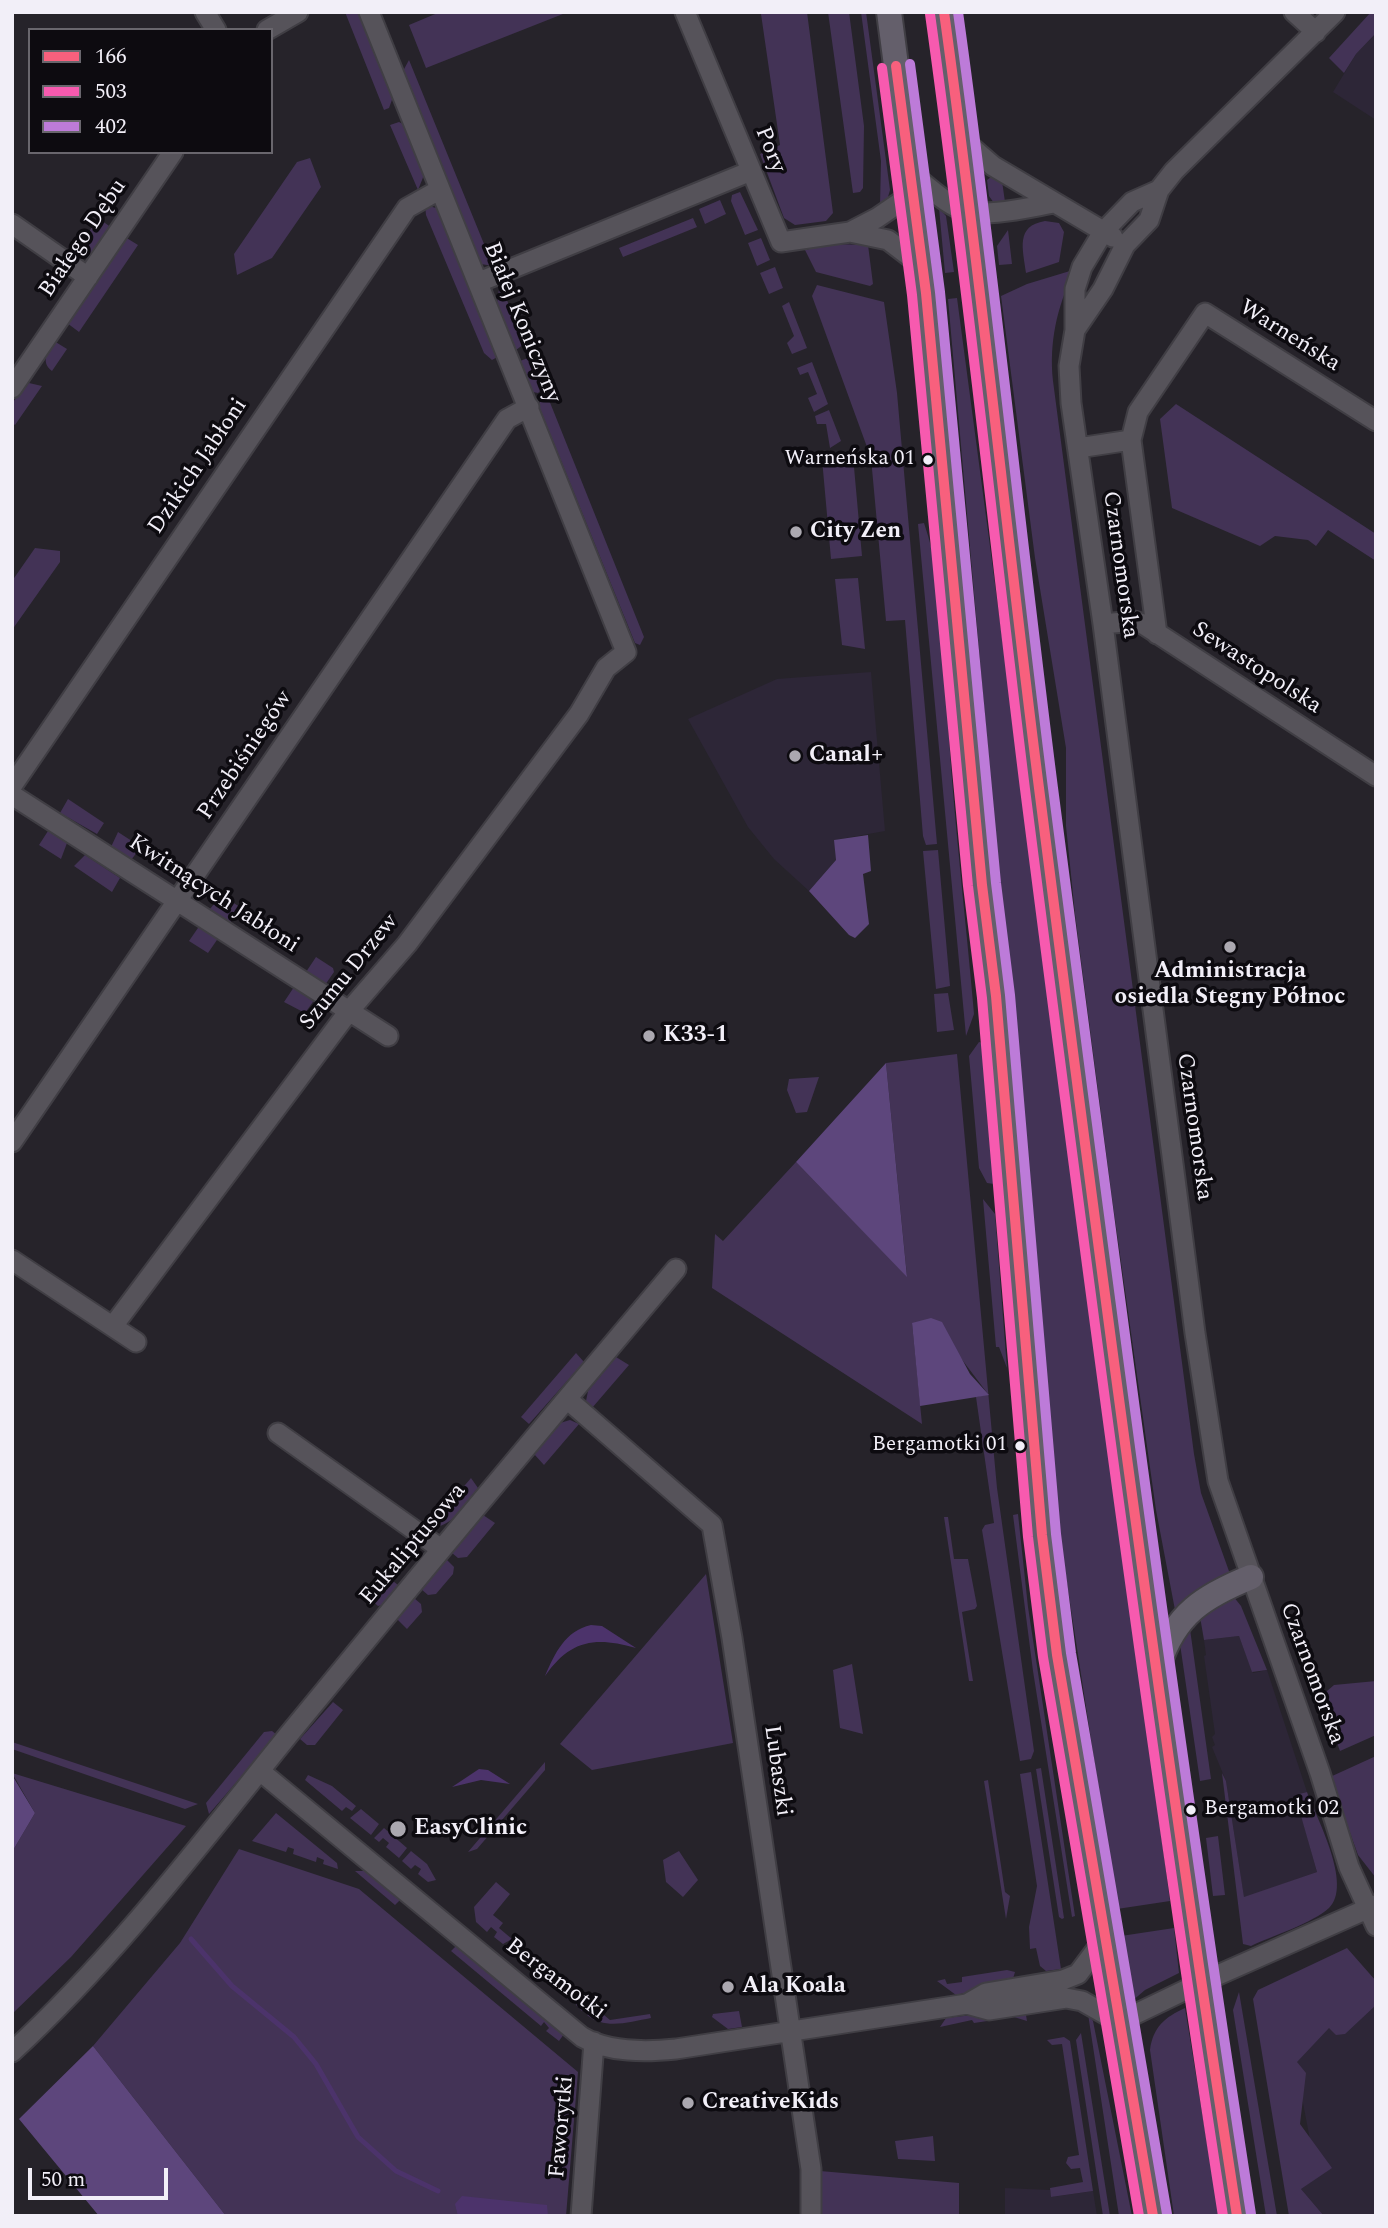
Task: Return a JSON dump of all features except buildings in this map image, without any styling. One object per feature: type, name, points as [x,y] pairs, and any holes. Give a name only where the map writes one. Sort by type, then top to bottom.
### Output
[{"type":"main road","points":[[889,12],[922,266],[1019,1240],[1042,1535],[1057,1655],[1153,2216]]},
{"type":"main road","points":[[944,12],[972,212],[1038,785],[1200,1983],[1237,2216]]},
{"type":"main road","points":[[1158,1668],[1168,1637],[1183,1619],[1219,1590],[1251,1577]]},
{"type":"street","points":[[205,12],[215,28]]},
{"type":"street","points":[[270,28],[298,12]]},
{"type":"street","name":"Białej Koniczyny","points":[[369,12],[626,652]]},
{"type":"street","name":"Pory","points":[[685,12],[780,242],[850,232],[877,218],[911,183]]},
{"type":"street","points":[[1294,12],[1316,32]]},
{"type":"street","name":"Czarnomorska","points":[[1075,330],[1103,289],[1125,245],[1149,220],[1159,190],[1174,171],[1335,12]]},
{"type":"street","points":[[962,139],[993,166],[1125,245]]},
{"type":"street","name":"Białego Dębu","points":[[12,388],[172,154]]},
{"type":"street","points":[[479,282],[751,171]]},
{"type":"street","points":[[911,183],[959,209],[972,212],[1011,211],[1054,203]]},
{"type":"street","name":"Dzikich Jabłoni","points":[[12,786],[407,208],[439,190]]},
{"type":"street","name":"Czarnomorska","points":[[1159,190],[1132,202],[1103,232],[1079,273],[1075,289],[1075,330],[1069,366],[1078,448],[1218,1480],[1320,1773],[1346,1858],[1373,1913]]},
{"type":"street","points":[[12,224],[88,277]]},
{"type":"street","name":"Pory","points":[[850,232],[888,240],[922,266]]},
{"type":"street","name":"Warneńska","points":[[1131,440],[1138,412],[1205,313],[1376,421]]},
{"type":"street","name":"Przebiśniegów","points":[[12,1142],[507,419],[529,407]]},
{"type":"street","points":[[1078,448],[1131,440],[1157,634]]},
{"type":"street","name":"Sewastopolska","points":[[1103,624],[1134,621],[1376,776]]},
{"type":"street","name":"Szumu Drzew","points":[[113,1326],[349,1011],[407,944],[579,714],[606,668],[626,652]]},
{"type":"street","name":"Kwitnących Jabłoni","points":[[12,794],[388,1036]]},
{"type":"street","points":[[12,1260],[136,1342]]},
{"type":"street","name":"Eukaliptusowa","points":[[12,2052],[56,2012],[135,1925],[441,1549],[676,1269]]},
{"type":"street","name":"Lubaszki","points":[[567,1399],[712,1525],[732,1638],[811,2169],[811,2216]]},
{"type":"street","points":[[278,1433],[441,1549]]},
{"type":"street","name":"Bergamotki","points":[[260,1771],[560,2020],[594,2042],[637,2051],[660,2050],[967,2004],[986,1993],[1063,1980],[1078,1974],[1105,1938]]},
{"type":"street","points":[[1119,2022],[1200,1983],[1373,1913]]},
{"type":"street","name":"Bergamotki","points":[[967,2004],[989,2010],[1066,1998],[1082,2001],[1119,2022]]},
{"type":"street","name":"Faworytki","points":[[581,2216],[594,2042]]},
{"type":"shaded area","points":[[345,12],[357,12],[362,20],[393,97],[389,108],[384,110]]},
{"type":"shaded area","points":[[440,12],[568,12],[426,68],[409,25]]},
{"type":"shaded area","points":[[807,12],[833,213],[826,221],[795,225],[784,218],[760,154],[780,145],[761,14]]},
{"type":"shaded area","points":[[828,12],[849,12],[864,126],[863,188],[860,192],[853,193]]},
{"type":"shaded area","points":[[861,12],[866,12],[890,190],[880,206],[881,161]]},
{"type":"shaded area","points":[[1371,12],[1376,12],[1376,33],[1356,54],[1344,73],[1329,58]]},
{"type":"shaded area","points":[[1376,33],[1376,120],[1333,92],[1356,54]]},
{"type":"shaded area","points":[[409,60],[493,266],[481,264],[476,257],[403,71]]},
{"type":"shaded area","points":[[399,122],[405,125],[424,175],[418,190],[390,125]]},
{"type":"shaded area","points":[[310,158],[321,187],[272,258],[237,275],[234,254],[297,162]]},
{"type":"shaded area","points":[[991,177],[1002,181],[1005,202],[994,203],[989,196],[987,180]]},
{"type":"shaded area","points":[[740,192],[758,230],[745,235],[731,201],[732,195]]},
{"type":"shaded area","points":[[720,200],[726,214],[705,224],[699,209]]},
{"type":"shaded area","points":[[425,205],[436,208],[440,213],[499,356],[492,360],[484,353],[426,215]]},
{"type":"shaded area","points":[[939,208],[946,216],[954,272],[945,273]]},
{"type":"shaded area","points":[[98,218],[112,228],[105,240],[92,255],[80,258],[73,256]]},
{"type":"shaded area","points":[[693,218],[697,227],[623,257],[619,248]]},
{"type":"shaded area","points":[[1045,221],[1059,223],[1064,232],[1059,262],[1026,273],[1023,247],[1025,233],[1035,224]]},
{"type":"shaded area","points":[[1008,230],[1012,264],[999,265],[997,246]]},
{"type":"shaded area","points":[[125,237],[138,245],[79,332],[67,323]]},
{"type":"shaded area","points":[[761,238],[770,260],[757,266],[748,243]]},
{"type":"shaded area","points":[[832,244],[868,245],[873,284],[870,286],[816,272],[805,250]]},
{"type":"shaded area","points":[[775,267],[783,288],[769,294],[760,273]]},
{"type":"shaded area","points":[[1070,271],[1073,273],[1053,339],[1053,381],[1194,1454],[1201,1493],[1230,1574],[1175,1610],[1156,1510],[1112,1198],[1066,826],[1066,748],[1035,558],[1001,296],[1027,284]]},
{"type":"shaded area","points":[[500,282],[524,344],[516,350],[497,303]]},
{"type":"shaded area","points":[[817,285],[884,302],[897,393],[937,844],[926,845],[923,836],[905,620],[886,621],[871,458],[812,296]]},
{"type":"shaded area","points":[[957,298],[1170,1901],[1117,1909],[1061,1544],[1044,1384],[948,299]]},
{"type":"shaded area","points":[[789,302],[807,348],[792,354],[787,343],[794,336],[782,306]]},
{"type":"shaded area","points":[[54,341],[67,349],[52,371],[46,360]]},
{"type":"shaded area","points":[[532,359],[544,387],[538,393],[533,392],[520,361]]},
{"type":"shaded area","points":[[812,362],[828,404],[814,412],[808,398],[817,394],[808,372],[800,375],[797,368]]},
{"type":"shaded area","points":[[29,383],[42,386],[15,425],[12,423],[12,403]]},
{"type":"shaded area","points":[[544,398],[549,400],[644,637],[640,645],[635,643],[538,404]]},
{"type":"shaded area","points":[[1176,404],[1376,534],[1376,561],[1328,530],[1316,546],[1308,540],[1275,536],[1260,546],[1172,508],[1160,419]]},
{"type":"shaded area","points":[[829,410],[841,441],[830,448],[826,424],[817,424],[815,416]]},
{"type":"shaded area","points":[[853,456],[862,556],[831,559],[822,459]]},
{"type":"shaded area","points":[[924,523],[932,549],[944,630],[951,772],[974,1014],[966,1036],[918,524]]},
{"type":"shaded area","points":[[35,548],[60,551],[60,562],[12,630],[12,581]]},
{"type":"shaded area","points":[[858,578],[865,649],[842,645],[835,579]]},
{"type":"shaded area","points":[[871,672],[885,831],[835,840],[836,860],[809,891],[774,859],[748,827],[688,719],[777,679]]},
{"type":"shaded area","points":[[68,799],[104,823],[97,834],[60,813]]},
{"type":"shaded area","points":[[48,831],[67,843],[61,859],[39,845]]},
{"type":"shaded area","points":[[118,832],[141,847],[131,860],[111,847]]},
{"type":"shaded area","points":[[868,835],[871,871],[863,874],[869,924],[855,938],[849,935],[809,891],[836,860],[834,840]]},
{"type":"shaded area","points":[[938,850],[950,986],[936,989],[923,851]]},
{"type":"shaded area","points":[[85,855],[120,878],[112,892],[74,866]]},
{"type":"shaded area","points":[[221,895],[240,907],[230,923],[210,909]]},
{"type":"shaded area","points":[[200,925],[219,937],[208,953],[189,941]]},
{"type":"shaded area","points":[[316,957],[333,968],[334,972],[325,985],[306,972]]},
{"type":"shaded area","points":[[294,987],[315,999],[305,1013],[284,1002]]},
{"type":"shaded area","points":[[948,993],[954,1030],[937,1032],[934,994]]},
{"type":"shaded area","points":[[979,1042],[983,1043],[994,1184],[987,1183],[979,1168],[969,1056]]},
{"type":"shaded area","points":[[957,1054],[997,1488],[1034,1751],[1031,1759],[1020,1761],[982,1530],[985,1525],[994,1523],[976,1397],[988,1394],[960,1357],[912,1323],[922,1424],[712,1288],[715,1234],[723,1241],[796,1162],[907,1276],[886,1063]]},
{"type":"shaded area","points":[[886,1063],[907,1277],[796,1162]]},
{"type":"shaded area","points":[[819,1077],[807,1112],[796,1113],[787,1090],[789,1079]]},
{"type":"shaded area","points":[[983,1199],[995,1214],[1007,1368],[999,1347],[996,1347]]},
{"type":"shaded area","points":[[931,1318],[942,1322],[970,1374],[989,1395],[920,1406],[912,1323]]},
{"type":"shaded area","points":[[576,1353],[584,1362],[529,1424],[521,1417]]},
{"type":"shaded area","points":[[616,1357],[629,1365],[592,1408],[586,1401],[588,1391]]},
{"type":"shaded area","points":[[570,1420],[579,1424],[544,1465],[534,1454],[560,1423]]},
{"type":"shaded area","points":[[471,1478],[478,1488],[463,1507],[445,1524],[430,1526]]},
{"type":"shaded area","points":[[1018,1514],[1028,1607],[1075,1916],[1072,1917],[1033,1671],[1013,1515]]},
{"type":"shaded area","points":[[483,1515],[495,1523],[467,1557],[458,1558],[452,1553]]},
{"type":"shaded area","points":[[944,1517],[948,1517],[954,1559],[968,1559],[977,1606],[962,1612],[973,1681],[969,1681]]},
{"type":"shaded area","points":[[446,1559],[454,1567],[453,1574],[436,1594],[428,1595],[421,1589]]},
{"type":"shaded area","points":[[706,1574],[733,1743],[592,1770],[560,1744]]},
{"type":"shaded area","points":[[393,1581],[398,1585],[382,1605],[378,1606],[370,1599],[385,1582]]},
{"type":"shaded area","points":[[1233,1596],[1241,1606],[1267,1670],[1252,1672],[1239,1636],[1204,1640],[1199,1611]]},
{"type":"shaded area","points":[[414,1598],[421,1604],[422,1612],[407,1629],[397,1619]]},
{"type":"shaded area","points":[[1189,1622],[1211,1779],[1200,1781],[1180,1644]]},
{"type":"shaded area","points":[[591,1625],[602,1626],[636,1648],[608,1642],[584,1644],[564,1655],[545,1676],[562,1644],[574,1632]]},
{"type":"shaded area","points":[[1239,1636],[1253,1673],[1267,1670],[1307,1792],[1296,1795],[1317,1872],[1244,1898],[1226,1781],[1212,1747],[1215,1745],[1212,1737],[1215,1734],[1204,1656],[1204,1640]]},
{"type":"shaded area","points":[[852,1664],[863,1734],[840,1728],[833,1670]]},
{"type":"shaded area","points":[[1376,1681],[1376,1735],[1340,1751],[1320,1697],[1334,1685]]},
{"type":"shaded area","points":[[333,1702],[343,1710],[315,1745],[307,1745],[300,1739]]},
{"type":"shaded area","points":[[272,1731],[277,1735],[209,1814],[206,1803],[264,1732]]},
{"type":"shaded area","points":[[12,1742],[198,1804],[185,1809],[12,1749]]},
{"type":"shaded area","points":[[1376,1756],[1376,1878],[1358,1855],[1330,1777]]},
{"type":"shaded area","points":[[545,1762],[545,1770],[477,1849],[468,1852]]},
{"type":"shaded area","points":[[1041,1768],[1064,1918],[1062,1919],[1059,1917],[1036,1769]]},
{"type":"shaded area","points":[[479,1769],[488,1770],[510,1784],[481,1780],[452,1787]]},
{"type":"shaded area","points":[[1031,1772],[1061,1969],[1046,1971],[1040,1966],[1036,1948],[1030,1949],[1029,1927],[1037,1886],[1020,1774]]},
{"type":"shaded area","points":[[12,1773],[186,1826],[71,1957],[12,2014],[12,1852],[35,1813]]},
{"type":"shaded area","points":[[1222,1773],[1226,1781],[1244,1897],[1317,1872],[1295,1795],[1307,1792],[1335,1868],[1335,1898],[1329,1908],[1303,1924],[1251,1946],[1243,1944]]},
{"type":"shaded area","points":[[12,1775],[35,1813],[12,1852]]},
{"type":"shaded area","points":[[308,1775],[332,1786],[356,1806],[352,1811],[346,1807],[342,1811],[305,1780]]},
{"type":"shaded area","points":[[988,1780],[1005,1892],[1010,1896],[1006,1919],[984,1781]]},
{"type":"shaded area","points":[[361,1809],[379,1824],[371,1835],[350,1818]]},
{"type":"shaded area","points":[[276,1813],[337,1863],[338,1869],[323,1864],[324,1860],[317,1857],[316,1862],[293,1854],[294,1849],[288,1847],[286,1852],[252,1841]]},
{"type":"shaded area","points":[[384,1828],[407,1848],[399,1858],[386,1847],[389,1843],[383,1838],[379,1842],[374,1838]]},
{"type":"shaded area","points":[[1218,1836],[1225,1895],[1213,1896],[1206,1838]]},
{"type":"shaded area","points":[[239,1849],[359,1889],[578,2072],[566,2216],[226,2216],[93,2046],[180,1943]]},
{"type":"shaded area","points":[[411,1851],[427,1864],[436,1880],[428,1882],[418,1874],[421,1869],[415,1865],[411,1869],[402,1861]]},
{"type":"shaded area","points":[[679,1851],[698,1880],[683,1897],[666,1882],[663,1860]]},
{"type":"shaded area","points":[[355,1871],[366,1871],[401,1899],[395,1905]]},
{"type":"shaded area","points":[[496,1882],[510,1894],[493,1915],[503,1923],[499,1928],[512,1939],[503,1944],[494,1937],[497,1932],[491,1927],[487,1932],[476,1922],[474,1907]]},
{"type":"shaded area","points":[[1174,1928],[1179,1973],[1145,1990],[1131,2002],[1121,1936]]},
{"type":"shaded area","points":[[516,1942],[564,1981],[553,1986],[527,1964],[530,1960],[526,1956],[522,1960],[509,1950]]},
{"type":"shaded area","points":[[456,1946],[564,2034],[559,2041],[546,2031],[549,2028],[544,2022],[541,2026],[451,1951]]},
{"type":"shaded area","points":[[1347,1948],[1376,1981],[1376,2005],[1345,2034],[1336,2035],[1329,2028],[1297,2062],[1306,2073],[1300,2124],[1332,2168],[1301,2189],[1324,2216],[1289,2216],[1253,1999],[1258,1990]]},
{"type":"shaded area","points":[[1007,1970],[1015,1972],[1012,1982],[956,1995],[937,1981],[945,1979],[947,1984],[962,1982],[962,1977]]},
{"type":"shaded area","points":[[1376,1981],[1376,2216],[1324,2216],[1301,2189],[1317,2177],[1287,2018]]},
{"type":"shaded area","points":[[567,1984],[610,2020],[650,2014],[651,2018],[618,2024],[594,2020],[587,2015],[590,2010],[586,2007],[582,2011],[576,2005],[579,2001],[574,1996],[569,2000],[560,1992]]},
{"type":"shaded area","points":[[1239,1992],[1277,2216],[1266,2216],[1233,2010]]},
{"type":"shaded area","points":[[1185,2008],[1219,2216],[1174,2216],[1150,2050],[1154,2035],[1161,2024]]},
{"type":"shaded area","points":[[1025,2009],[1027,2021],[1014,2017],[974,2023],[972,2020],[940,2027],[946,2018]]},
{"type":"shaded area","points":[[739,2011],[742,2027],[728,2029],[712,2017],[713,2014]]},
{"type":"shaded area","points":[[1088,2014],[1093,2021],[1132,2216],[1119,2216]]},
{"type":"shaded area","points":[[1081,2033],[1110,2216],[1103,2216],[1076,2040]]},
{"type":"shaded area","points":[[1064,2037],[1070,2041],[1093,2191],[1051,2197],[1050,2188],[1083,2182],[1080,2168],[1071,2169],[1066,2163],[1068,2157],[1079,2155],[1062,2044],[1052,2045],[1047,2040]]},
{"type":"shaded area","points":[[93,2046],[226,2216],[99,2216],[19,2119]]},
{"type":"shaded area","points":[[933,2136],[935,2161],[898,2159],[895,2141]]},
{"type":"shaded area","points":[[820,2171],[959,2183],[959,2216],[820,2216]]},
{"type":"shaded area","points":[[1005,2188],[1050,2190],[1052,2197],[1093,2191],[1097,2216],[1005,2216]]},
{"type":"shaded area","points":[[462,2196],[547,2205],[548,2216],[458,2216],[455,2204]]},
{"type":"waterway","points":[[191,1939],[232,1986],[294,2037],[316,2064],[358,2137],[396,2171],[438,2191]]},
{"type":"transit line","name":"166","points":[[944,12],[1039,788],[1109,1324],[1183,1860],[1237,2216]]},
{"type":"transit line","name":"402","points":[[958,12],[1053,788],[1123,1323],[1172,1680],[1251,2214]]},
{"type":"transit line","name":"503","points":[[930,14],[1025,789],[1095,1325],[1169,1860],[1223,2216]]},
{"type":"transit line","name":"402","points":[[910,64],[940,292],[996,883],[1010,995],[1056,1534],[1071,1653],[1167,2214]]},
{"type":"transit line","name":"166","points":[[896,66],[926,293],[982,885],[996,996],[1042,1535],[1057,1655],[1153,2216]]},
{"type":"transit line","name":"503","points":[[882,68],[912,295],[968,886],[982,998],[1028,1537],[1043,1657],[1139,2216]]},
{"type":"place","name":"Warneńska 01","points":[[928,460]]},
{"type":"place","name":"City Zen","points":[[796,532]]},
{"type":"place","name":"Canal+","points":[[795,756]]},
{"type":"place","name":"Administracja osiedla Stegny Północ","points":[[1230,947]]},
{"type":"place","name":"K33-1","points":[[649,1036]]},
{"type":"place","name":"Bergamotki 01","points":[[1020,1446]]},
{"type":"place","name":"Bergamotki 02","points":[[1191,1810]]},
{"type":"place","name":"EasyClinic","points":[[398,1829]]},
{"type":"place","name":"Ala Koala","points":[[728,1987]]},
{"type":"place","name":"CreativeKids","points":[[688,2103]]}]
